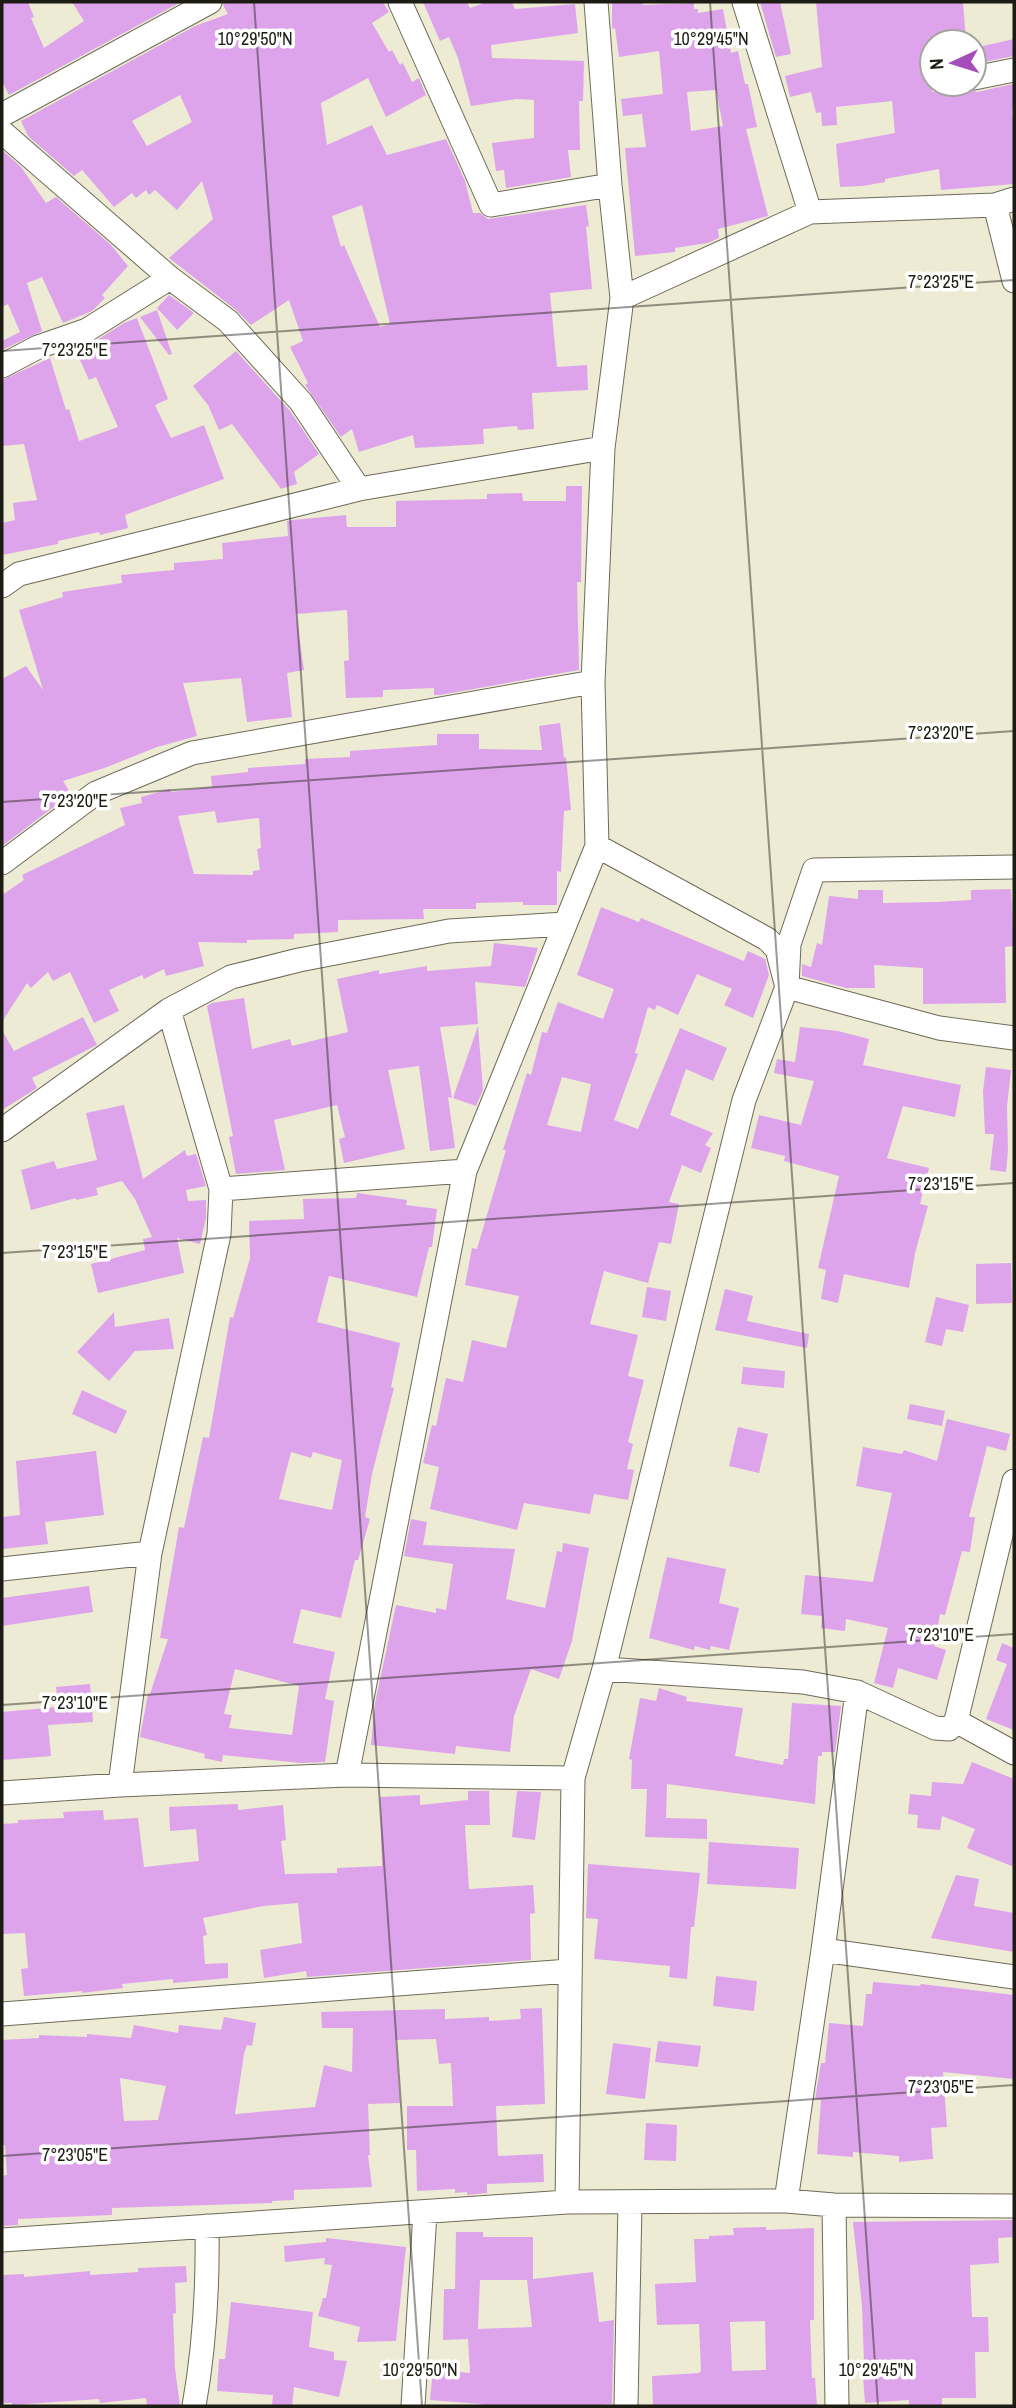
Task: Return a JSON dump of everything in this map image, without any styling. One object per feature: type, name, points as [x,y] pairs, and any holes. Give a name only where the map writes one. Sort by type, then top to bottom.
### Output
[{"type":"street","points":[[2,115],[210,2]]},
{"type":"street","points":[[400,2],[491,205],[610,184]]},
{"type":"street","points":[[347,1776],[464,1171],[597,846],[593,682],[603,448],[622,298],[596,2]]},
{"type":"street","points":[[744,2],[810,212]]},
{"type":"street","points":[[988,75],[1014,70]]},
{"type":"street","points":[[2,132],[170,278],[228,321],[292,392],[359,489]]},
{"type":"street","points":[[622,298],[810,212],[1004,202],[1014,281]]},
{"type":"street","points":[[2,366],[38,347],[87,330],[170,278]]},
{"type":"street","points":[[2,586],[19,575],[359,489],[603,448]]},
{"type":"street","points":[[2,863],[96,793],[192,753],[593,682]]},
{"type":"street","points":[[597,846],[767,939],[777,949],[788,987]]},
{"type":"street","points":[[567,2202],[573,1778],[604,1670],[744,1100],[788,987],[789,944],[814,870],[1014,867]]},
{"type":"street","points":[[2,1130],[169,1010],[231,978],[299,960],[449,931],[565,924]]},
{"type":"street","points":[[788,987],[939,1028],[1014,1038]]},
{"type":"street","points":[[120,1784],[150,1553],[219,1234],[221,1189],[169,1010]]},
{"type":"street","points":[[221,1189],[464,1171]]},
{"type":"street","points":[[604,1670],[803,1682],[857,1692],[935,1728],[949,1728],[956,1721],[1010,1524],[1014,1481]]},
{"type":"street","points":[[2,1569],[150,1553]]},
{"type":"street","points":[[786,2201],[857,1692]]},
{"type":"street","points":[[956,1721],[1014,1753]]},
{"type":"street","points":[[2,1793],[120,1784],[347,1776],[573,1778]]},
{"type":"street","points":[[823,1950],[1014,1977]]},
{"type":"street","points":[[2,2014],[569,1971]]},
{"type":"street","points":[[2,2240],[567,2202],[786,2201],[834,2205],[1014,2206]]},
{"type":"street","points":[[626,2406],[630,2202]]},
{"type":"street","points":[[834,2205],[837,2406]]},
{"type":"street","points":[[413,2406],[425,2213]]},
{"type":"street","points":[[194,2406],[203,2359],[208,2292],[207,2227]]},
{"type":"building","points":[[2,2],[28,2],[34,17],[31,18],[44,48],[84,21],[72,2],[181,2],[9,95],[2,81]]},
{"type":"building","points":[[224,2],[383,2],[389,12],[372,23],[389,52],[392,50],[400,65],[403,63],[412,82],[419,78],[426,95],[386,117],[368,78],[321,103],[327,145],[372,125],[387,155],[446,139],[465,181],[473,213],[480,213],[488,219],[586,205],[592,289],[550,293],[557,367],[587,365],[588,390],[532,393],[534,429],[518,430],[517,426],[483,429],[484,444],[415,448],[413,435],[359,452],[352,429],[341,437],[305,385],[308,383],[290,347],[303,341],[289,300],[251,325],[236,310],[169,258],[213,219],[202,181],[177,210],[155,190],[149,195],[146,190],[136,198],[132,193],[114,207],[82,170],[74,176],[28,136],[21,121],[195,26],[228,14]],"holes":[[[180,95],[192,122],[147,146],[132,121]],[[362,205],[390,324],[380,327],[344,245],[341,247],[332,216]]]},
{"type":"building","points":[[423,2],[467,2],[470,8],[487,2],[512,2],[515,9],[575,4],[578,33],[491,45],[492,58],[584,61],[583,101],[579,101],[580,150],[568,150],[571,177],[506,188],[504,170],[496,171],[492,143],[534,138],[534,100],[516,99],[471,106],[458,58],[449,37],[440,41]]},
{"type":"building","points":[[612,2],[643,2],[643,5],[694,3],[694,9],[698,9],[698,13],[723,9],[731,53],[738,51],[745,84],[748,84],[757,127],[746,129],[768,216],[718,229],[719,238],[708,243],[675,248],[675,252],[635,256],[625,148],[646,147],[642,114],[623,116],[621,99],[663,94],[659,51],[619,57],[615,28],[612,29]],"holes":[[[716,90],[723,126],[691,131],[687,92]]]},
{"type":"building","points":[[760,2],[780,2],[791,54],[776,57]]},
{"type":"building","points":[[816,2],[963,2],[965,28],[918,28],[918,98],[988,98],[988,90],[1013,84],[1014,184],[941,190],[939,169],[863,186],[840,187],[836,144],[895,133],[892,101],[836,107],[837,125],[822,126],[821,112],[816,113],[811,92],[790,97],[785,76],[822,67]]},
{"type":"building","points":[[1014,39],[1014,56],[988,61],[988,45]]},
{"type":"building","points":[[2,150],[21,167],[46,203],[56,197],[111,245],[128,266],[102,295],[105,298],[92,311],[63,323],[42,277],[27,283],[42,331],[2,350],[2,341],[20,332],[8,304],[2,307]]},
{"type":"building","points":[[169,295],[194,313],[177,330],[157,308]]},
{"type":"building","points":[[157,310],[172,354],[169,355],[140,317]]},
{"type":"building","points":[[137,318],[168,399],[155,405],[171,438],[204,425],[224,479],[125,515],[128,528],[100,535],[99,532],[58,541],[58,544],[2,555],[2,523],[15,520],[13,503],[37,500],[24,444],[2,446],[2,380],[50,358],[79,441],[118,427],[96,377],[89,380],[75,349],[94,342]]},
{"type":"building","points":[[236,351],[290,411],[319,454],[294,472],[297,484],[281,489],[232,424],[219,430],[208,405],[193,386]]},
{"type":"building","points":[[566,486],[582,486],[581,582],[577,582],[579,670],[440,695],[434,695],[434,688],[383,690],[383,697],[346,698],[344,661],[349,660],[347,610],[296,614],[304,670],[287,673],[292,717],[247,722],[241,678],[183,683],[197,736],[157,747],[63,781],[71,794],[2,846],[2,679],[26,666],[43,690],[19,610],[63,597],[62,592],[122,583],[121,575],[174,570],[174,563],[223,559],[222,543],[288,536],[287,521],[346,515],[347,527],[396,527],[396,501],[487,499],[487,494],[522,493],[523,501],[566,501]]},
{"type":"building","points":[[560,723],[564,758],[566,757],[571,810],[564,811],[561,872],[557,871],[557,905],[523,905],[523,902],[476,903],[476,909],[423,909],[424,919],[338,920],[338,932],[294,934],[294,939],[247,940],[247,943],[198,942],[204,966],[166,976],[164,969],[144,979],[142,975],[109,990],[119,1011],[94,1023],[70,972],[53,981],[48,972],[31,988],[27,983],[2,1022],[2,895],[24,880],[22,875],[125,825],[120,808],[142,803],[141,797],[170,789],[171,792],[212,787],[211,776],[248,772],[248,768],[305,764],[305,759],[350,757],[350,751],[437,745],[437,734],[479,734],[479,749],[542,750],[539,726]],"holes":[[[215,811],[217,823],[259,818],[261,848],[257,849],[260,870],[253,871],[253,875],[194,874],[178,816]]]},
{"type":"building","points":[[1011,889],[1014,946],[1005,947],[1006,1003],[923,1004],[923,968],[874,965],[875,988],[846,988],[802,976],[802,964],[811,967],[817,943],[822,945],[829,896],[858,899],[858,890],[883,890],[883,903],[937,902],[971,900],[971,890]]},
{"type":"building","points":[[601,907],[639,922],[641,918],[744,961],[748,951],[765,959],[769,975],[753,1018],[724,1005],[732,989],[697,974],[678,1015],[657,1005],[655,1010],[648,1007],[635,1053],[638,1054],[614,1120],[638,1129],[680,1028],[727,1048],[713,1081],[686,1069],[670,1115],[713,1133],[705,1145],[711,1148],[701,1173],[682,1165],[669,1202],[679,1204],[671,1244],[659,1242],[648,1283],[604,1271],[590,1324],[638,1335],[628,1376],[644,1380],[628,1442],[633,1444],[627,1469],[634,1470],[628,1500],[594,1494],[590,1514],[524,1503],[517,1530],[430,1509],[439,1467],[423,1463],[432,1425],[436,1426],[446,1378],[463,1382],[472,1340],[506,1348],[519,1296],[465,1285],[472,1248],[477,1249],[527,1073],[531,1075],[542,1032],[547,1033],[558,1002],[603,1019],[614,989],[577,975]],"holes":[[[562,1077],[591,1084],[581,1132],[547,1125]]]},
{"type":"building","points":[[494,943],[538,948],[525,987],[475,982],[478,1024],[440,1027],[452,1098],[448,1097],[455,1148],[430,1151],[419,1066],[388,1070],[405,1149],[344,1163],[339,1139],[345,1137],[337,1105],[274,1120],[285,1170],[236,1174],[229,1137],[233,1136],[207,1006],[244,998],[252,1049],[290,1039],[292,1046],[348,1032],[337,979],[379,970],[379,974],[427,966],[427,971],[491,966]]},
{"type":"building","points":[[83,1017],[97,1045],[32,1078],[37,1088],[2,1110],[2,1030],[14,1051]]},
{"type":"building","points":[[478,1026],[483,1090],[476,1106],[453,1098]]},
{"type":"building","points":[[800,1027],[838,1031],[869,1039],[863,1065],[961,1085],[955,1117],[903,1106],[887,1158],[929,1168],[920,1204],[928,1206],[909,1288],[844,1274],[838,1303],[821,1299],[826,1270],[818,1268],[839,1176],[784,1161],[785,1156],[751,1148],[759,1115],[801,1125],[814,1081],[774,1073],[777,1059],[795,1062]]},
{"type":"building","points":[[986,1067],[1011,1070],[1007,1107],[1006,1172],[990,1170],[994,1134],[985,1134],[983,1091]]},
{"type":"building","points":[[124,1105],[143,1179],[185,1150],[187,1156],[196,1154],[206,1186],[186,1190],[188,1201],[206,1200],[206,1218],[200,1244],[177,1238],[184,1273],[98,1293],[91,1264],[145,1250],[143,1239],[152,1237],[135,1199],[122,1181],[96,1188],[98,1195],[31,1210],[21,1170],[54,1161],[57,1169],[97,1160],[86,1113]]},
{"type":"building","points":[[357,1193],[407,1200],[406,1205],[437,1209],[432,1247],[429,1247],[417,1297],[329,1276],[317,1322],[400,1343],[391,1387],[394,1388],[372,1474],[365,1517],[370,1519],[358,1560],[355,1560],[341,1618],[301,1609],[293,1643],[335,1652],[325,1699],[334,1701],[325,1762],[301,1763],[223,1755],[222,1762],[204,1758],[205,1754],[140,1737],[148,1694],[168,1639],[160,1638],[179,1527],[184,1528],[203,1437],[209,1438],[230,1317],[233,1318],[250,1258],[249,1221],[304,1219],[303,1199],[356,1198]],"holes":[[[291,1452],[311,1458],[313,1452],[342,1460],[332,1510],[279,1499]],[[235,1669],[299,1686],[292,1735],[229,1728],[232,1715],[224,1714]]]},
{"type":"building","points":[[1011,1263],[1012,1303],[976,1304],[976,1264]]},
{"type":"building","points":[[647,1287],[671,1291],[666,1321],[642,1317]]},
{"type":"building","points":[[725,1289],[753,1296],[747,1321],[809,1334],[807,1348],[715,1330]]},
{"type":"building","points":[[936,1297],[969,1305],[963,1332],[946,1329],[942,1346],[925,1342]]},
{"type":"building","points":[[114,1312],[115,1327],[169,1318],[174,1349],[135,1351],[109,1381],[77,1352]]},
{"type":"building","points":[[743,1367],[785,1371],[784,1388],[741,1384]]},
{"type":"building","points":[[82,1390],[127,1411],[116,1434],[72,1414]]},
{"type":"building","points":[[910,1404],[945,1411],[942,1426],[907,1419]]},
{"type":"building","points":[[947,1419],[1010,1434],[1006,1451],[987,1446],[969,1517],[975,1517],[970,1552],[962,1551],[945,1615],[940,1614],[934,1646],[946,1650],[937,1680],[898,1668],[893,1688],[874,1683],[888,1628],[846,1619],[845,1631],[821,1628],[822,1616],[801,1614],[805,1575],[873,1582],[892,1493],[856,1486],[863,1447],[902,1454],[904,1450],[937,1461]]},
{"type":"building","points":[[738,1427],[768,1434],[759,1473],[729,1466]]},
{"type":"building","points":[[96,1451],[104,1515],[45,1522],[48,1544],[2,1549],[2,1517],[20,1515],[16,1461]]},
{"type":"building","points":[[411,1519],[427,1522],[423,1545],[515,1549],[506,1599],[545,1608],[557,1551],[562,1552],[563,1543],[589,1548],[572,1641],[559,1679],[531,1669],[514,1716],[510,1752],[456,1746],[455,1754],[371,1745],[375,1703],[396,1605],[436,1613],[436,1608],[446,1610],[453,1564],[404,1556]]},
{"type":"building","points":[[667,1557],[726,1569],[719,1603],[739,1608],[729,1650],[711,1646],[710,1650],[695,1646],[694,1650],[649,1638]]},
{"type":"building","points":[[89,1586],[93,1612],[2,1626],[2,1598]]},
{"type":"building","points":[[1002,1643],[1014,1648],[1014,1730],[986,1719],[1007,1664],[996,1660]]},
{"type":"building","points":[[90,1684],[93,1722],[48,1725],[51,1756],[2,1760],[2,1712],[58,1707],[56,1687]]},
{"type":"building","points":[[659,1688],[687,1697],[686,1701],[743,1708],[735,1756],[783,1765],[784,1759],[788,1759],[792,1703],[841,1706],[835,1752],[822,1752],[822,1756],[818,1756],[815,1804],[667,1784],[666,1818],[707,1819],[707,1839],[645,1837],[647,1789],[631,1789],[632,1760],[629,1759],[640,1698],[656,1701]]},
{"type":"building","points":[[972,1762],[1014,1779],[1014,1867],[967,1848],[975,1829],[942,1816],[940,1830],[917,1828],[918,1815],[908,1814],[910,1794],[931,1796],[932,1782],[963,1784]]},
{"type":"building","points":[[468,1791],[489,1791],[490,1825],[465,1825],[469,1889],[533,1885],[535,1913],[530,1914],[531,1960],[307,1977],[306,1971],[264,1978],[260,1950],[302,1943],[298,1903],[263,1906],[203,1918],[207,1935],[203,1936],[205,1964],[228,1963],[228,1978],[173,1983],[173,1979],[122,1984],[123,1988],[82,1993],[24,1996],[21,1969],[28,1968],[25,1933],[2,1934],[2,1824],[18,1823],[18,1820],[64,1818],[63,1812],[103,1810],[104,1820],[138,1818],[144,1867],[199,1861],[196,1829],[170,1831],[169,1807],[238,1804],[238,1810],[283,1805],[286,1840],[281,1841],[285,1874],[337,1873],[337,1868],[382,1866],[380,1797],[420,1795],[420,1805],[468,1800]]},
{"type":"building","points":[[517,1791],[541,1792],[535,1840],[512,1837]]},
{"type":"building","points":[[709,1842],[799,1848],[796,1889],[707,1884]]},
{"type":"building","points":[[588,1864],[700,1873],[694,1927],[691,1927],[687,1979],[669,1977],[670,1966],[594,1959],[598,1919],[586,1918]]},
{"type":"building","points":[[956,1875],[979,1879],[974,1906],[1014,1913],[1014,1952],[931,1938]]},
{"type":"building","points":[[716,1976],[757,1981],[754,2011],[713,2006]]},
{"type":"building","points":[[873,1982],[921,1984],[1014,1995],[1014,2079],[943,2072],[947,2127],[931,2128],[933,2159],[899,2162],[899,2156],[853,2152],[853,2157],[817,2154],[821,2100],[815,2099],[821,2063],[825,2063],[829,2023],[863,2026],[866,1994],[872,1994]]},
{"type":"building","points":[[542,2008],[545,2104],[496,2106],[498,2156],[543,2154],[544,2182],[487,2184],[487,2193],[467,2195],[467,2192],[455,2193],[455,2189],[417,2191],[416,2150],[407,2150],[407,2106],[453,2106],[451,2063],[439,2064],[436,2039],[396,2040],[400,2103],[368,2104],[368,2155],[372,2187],[294,2190],[294,2200],[272,2203],[112,2208],[112,2215],[18,2219],[18,2225],[2,2226],[2,2176],[7,2175],[5,2145],[2,2145],[2,2040],[39,2038],[39,2035],[87,2037],[87,2034],[131,2038],[134,2025],[178,2033],[179,2025],[221,2030],[224,2017],[256,2023],[252,2046],[247,2045],[244,2054],[235,2114],[315,2107],[324,2065],[352,2072],[353,2028],[322,2028],[321,2012],[445,2009],[445,2019],[489,2017],[489,2021],[521,2019],[520,2009]],"holes":[[[120,2078],[166,2086],[158,2120],[124,2121]]]},
{"type":"building","points":[[658,2041],[701,2046],[698,2067],[655,2062]]},
{"type":"building","points":[[613,2043],[651,2048],[645,2099],[606,2094]]},
{"type":"building","points":[[646,2123],[677,2125],[676,2161],[644,2160]]},
{"type":"building","points":[[1014,2220],[1014,2237],[998,2238],[999,2263],[970,2265],[972,2317],[988,2317],[989,2352],[975,2352],[976,2398],[942,2398],[942,2406],[909,2406],[909,2400],[865,2403],[862,2306],[853,2222]]},
{"type":"building","points":[[733,2228],[814,2228],[814,2320],[810,2320],[812,2378],[815,2378],[817,2406],[653,2406],[652,2376],[701,2371],[699,2324],[657,2325],[655,2284],[696,2282],[694,2239],[734,2235]],"holes":[[[765,2321],[766,2370],[732,2371],[730,2322]]]},
{"type":"building","points":[[456,2232],[483,2232],[483,2237],[533,2237],[533,2279],[593,2272],[599,2322],[614,2320],[612,2404],[481,2406],[430,2400],[433,2369],[470,2373],[468,2339],[443,2340],[444,2289],[455,2289]],"holes":[[[480,2280],[527,2280],[532,2327],[478,2329]]]},
{"type":"building","points":[[326,2238],[406,2247],[396,2341],[357,2342],[360,2327],[318,2316],[323,2298],[326,2298],[332,2265],[324,2264],[325,2258],[285,2262],[284,2246],[326,2242]]},
{"type":"building","points":[[186,2266],[187,2282],[175,2283],[176,2313],[173,2314],[175,2368],[180,2406],[147,2406],[146,2398],[100,2403],[99,2399],[12,2405],[2,2403],[2,2275],[24,2274],[24,2277],[90,2271],[90,2275],[138,2272],[138,2268]]},
{"type":"building","points":[[231,2302],[313,2312],[309,2347],[334,2352],[334,2360],[347,2361],[339,2397],[294,2387],[292,2406],[272,2406],[273,2395],[217,2391],[219,2359],[225,2359]]}]
